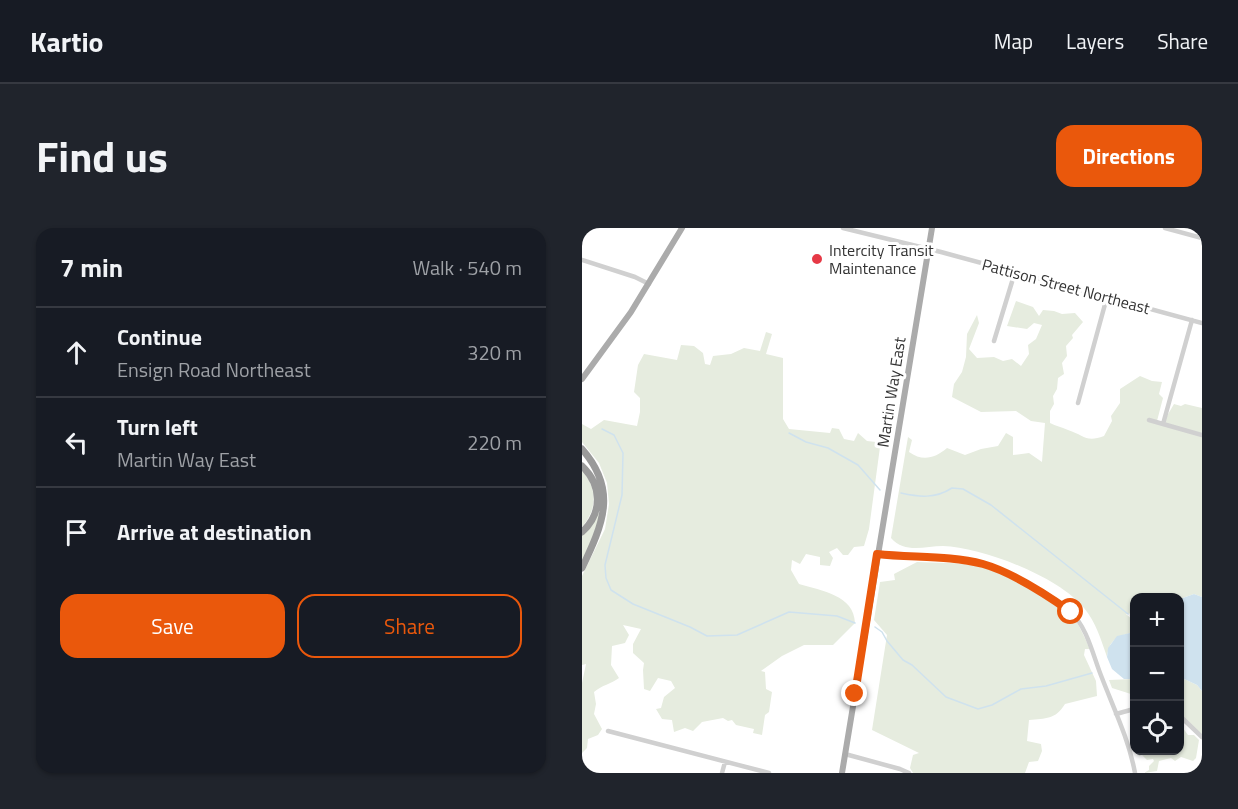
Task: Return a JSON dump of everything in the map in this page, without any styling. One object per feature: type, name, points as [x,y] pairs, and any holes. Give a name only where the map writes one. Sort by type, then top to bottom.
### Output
[{"type":"highway","points":[[582,448],[601,480],[604,505],[600,531],[582,568]]},
{"type":"highway","points":[[582,466],[593,480],[598,500],[594,517],[582,532]]},
{"type":"main road","points":[[582,379],[619,330],[682,228]]},
{"type":"main road","name":"Martin Way East","points":[[842,773],[933,228]]},
{"type":"street","name":"Pattison Street Northeast","points":[[843,228],[1202,322]]},
{"type":"street","points":[[1165,228],[1202,238]]},
{"type":"street","points":[[582,260],[635,277],[649,284]]},
{"type":"street","points":[[994,341],[1015,272]]},
{"type":"street","points":[[1078,403],[1107,297]]},
{"type":"street","points":[[1163,424],[1192,320]]},
{"type":"street","points":[[1149,420],[1202,435]]},
{"type":"street","points":[[877,554],[959,560],[982,564],[1003,571],[1045,594],[1071,612],[1085,633],[1116,714],[1135,773]]},
{"type":"street","points":[[1116,714],[1130,710]]},
{"type":"street","points":[[1184,721],[1202,737]]},
{"type":"street","points":[[608,731],[769,773]]},
{"type":"street","points":[[845,754],[909,773]]},
{"type":"street","points":[[722,773],[725,762]]},
{"type":"shaded area","points":[[1016,301],[1033,307],[1039,316],[1043,310],[1062,314],[1075,313],[1083,322],[1066,346],[1067,356],[1062,363],[1064,374],[1058,378],[1057,389],[1053,396],[1054,404],[1050,411],[1050,423],[1093,439],[1104,436],[1112,421],[1111,416],[1120,403],[1120,389],[1140,376],[1162,382],[1159,394],[1163,398],[1157,421],[1164,421],[1174,404],[1202,408],[1202,597],[1194,594],[1184,598],[1184,593],[1130,593],[1130,614],[1126,614],[1130,618],[1130,633],[1112,642],[1107,657],[1095,625],[1084,608],[1057,585],[1039,575],[978,552],[943,546],[909,548],[891,538],[908,437],[912,440],[909,452],[919,457],[929,458],[947,448],[965,455],[998,446],[1006,433],[1013,437],[1013,455],[1029,453],[1042,462],[1045,423],[1031,421],[1016,411],[981,412],[952,397],[954,384],[962,372],[966,357],[967,334],[977,315],[979,323],[969,349],[977,358],[994,357],[1003,361],[1012,359],[1021,366],[1029,354],[1028,345],[1036,339],[1042,325],[1034,323],[1027,329],[1007,326]]},
{"type":"shaded area","points":[[766,332],[772,334],[766,354],[783,358],[783,419],[789,429],[830,433],[832,428],[839,429],[844,439],[854,441],[858,433],[867,441],[876,442],[880,447],[869,529],[864,546],[854,547],[848,555],[843,555],[837,548],[829,552],[833,558],[830,566],[820,565],[820,557],[806,554],[800,564],[792,560],[791,570],[799,584],[827,592],[843,600],[849,606],[855,623],[833,645],[804,645],[782,656],[761,671],[765,672],[766,689],[772,692],[762,735],[753,733],[754,729],[736,725],[732,720],[728,721],[723,718],[702,722],[693,731],[685,728],[674,732],[672,720],[662,719],[656,709],[661,708],[664,697],[675,688],[671,681],[658,678],[650,691],[644,689],[644,663],[633,653],[633,644],[641,629],[623,625],[629,635],[625,643],[612,646],[611,665],[619,678],[594,692],[596,704],[594,714],[602,729],[598,735],[588,739],[587,748],[582,753],[582,683],[586,664],[582,665],[582,576],[605,529],[609,504],[607,483],[599,463],[582,442],[582,424],[591,429],[604,420],[637,426],[640,398],[634,392],[638,365],[644,354],[677,360],[681,345],[694,346],[703,353],[705,364],[710,365],[713,356],[731,354],[744,348],[760,351]]},
{"type":"shaded area","points":[[582,471],[591,485],[594,499],[591,513],[582,527]]},
{"type":"shaded area","points":[[599,512],[599,525],[582,563],[582,535]]},
{"type":"shaded area","points":[[917,562],[970,565],[999,573],[1061,606],[1073,617],[1081,630],[1090,649],[1085,649],[1084,655],[1096,681],[1097,696],[1065,704],[1054,716],[1029,720],[1027,741],[1041,744],[1042,751],[1038,761],[1029,762],[1025,773],[913,773],[910,768],[913,755],[919,753],[872,730],[887,635],[874,620],[880,582],[895,580],[894,574]]},
{"type":"shaded area","points":[[1130,679],[1130,694],[1112,688],[1109,680]]},
{"type":"shaded area","points":[[1184,679],[1197,685],[1202,691],[1202,737],[1184,720]]},
{"type":"shaded area","points":[[1184,730],[1188,735],[1194,735],[1199,740],[1196,758],[1193,761],[1181,757],[1175,761],[1171,758],[1159,761],[1157,771],[1144,773],[1149,770],[1149,766],[1154,761],[1153,759],[1147,760],[1142,755],[1184,755]]},
{"type":"water","points":[[1194,594],[1202,597],[1202,691],[1197,685],[1184,679],[1184,598]]},
{"type":"water","points":[[1130,633],[1130,679],[1124,679],[1112,669],[1107,657],[1108,648],[1117,636]]},
{"type":"waterway","points":[[602,429],[614,435],[623,453],[622,495],[605,565],[606,578],[611,590],[633,604],[707,636],[737,635],[789,612],[837,616],[855,623]]},
{"type":"waterway","points":[[789,433],[806,442],[828,448],[858,465],[880,490]]},
{"type":"waterway","points":[[901,493],[927,496],[946,492],[952,488],[963,489],[991,505],[1128,614]]},
{"type":"waterway","points":[[875,627],[882,632],[903,660],[912,665],[946,697],[978,709],[992,705],[1021,689],[1046,686],[1092,673]]},
{"type":"place","name":"Intercity Transit Maintenance","points":[[817,259]]},
{"type":"route","points":[[855,694],[877,554],[959,560],[982,564],[1003,571],[1045,594],[1071,612]]}]
